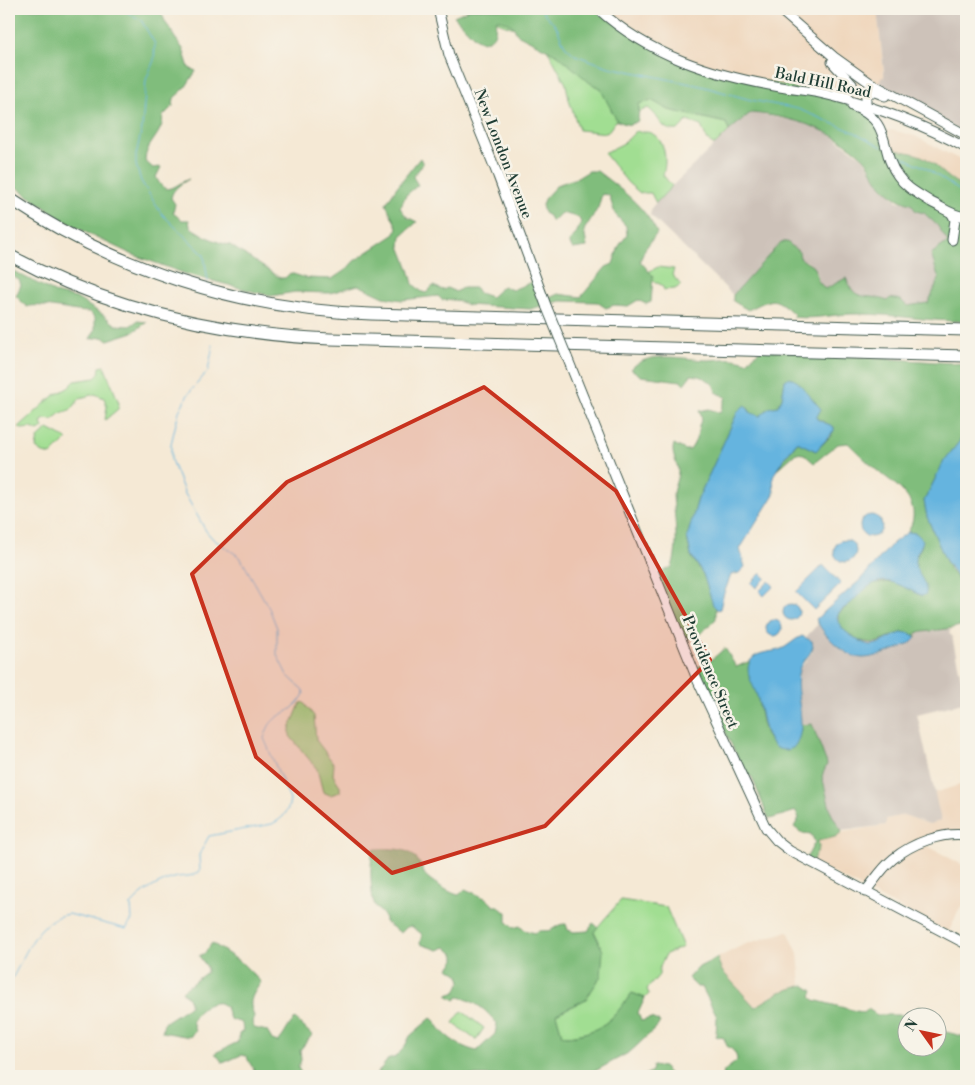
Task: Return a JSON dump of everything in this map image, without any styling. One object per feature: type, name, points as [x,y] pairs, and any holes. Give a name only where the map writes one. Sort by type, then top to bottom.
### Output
[{"type":"highway","points":[[9,198],[64,231],[136,266],[203,289],[273,305],[353,314],[966,330]]},
{"type":"highway","points":[[9,255],[68,284],[118,303],[170,318],[240,332],[330,339],[966,358]]},
{"type":"main road","name":"New London Avenue","points":[[438,9],[449,55],[498,176],[547,308]]},
{"type":"main road","name":"Bald Hill Road","points":[[598,9],[635,38],[670,57],[729,76],[830,95],[866,105],[938,133],[966,148]]},
{"type":"main road","name":"Bald Hill Road","points":[[779,9],[834,57],[869,82],[966,135]]},
{"type":"main road","points":[[779,9],[851,81],[851,88],[847,93],[830,95]]},
{"type":"main road","points":[[866,105],[866,95],[873,91],[896,103],[928,115]]},
{"type":"main road","points":[[819,94],[857,108],[874,120],[884,135],[893,167],[904,183],[952,214],[966,217]]},
{"type":"main road","points":[[952,214],[955,220],[952,240]]},
{"type":"main road","name":"Providence Street","points":[[547,308],[697,679],[761,819],[772,835],[784,846],[865,892],[966,944]]},
{"type":"main road","points":[[865,892],[889,863],[909,849],[944,835],[966,835]]},
{"type":"highlighted area","points":[[484,387],[616,491],[710,660],[545,826],[392,873],[256,757],[192,574],[287,482]]},
{"type":"shaded area","points":[[599,9],[877,9],[884,78],[912,109],[880,93],[870,92],[868,105],[779,87],[671,57]]},
{"type":"shaded area","points":[[877,9],[962,9],[966,14],[966,135],[878,85],[881,78],[884,77],[884,72]]},
{"type":"shaded area","points":[[752,113],[797,121],[825,131],[863,158],[878,181],[897,201],[911,204],[916,211],[924,213],[937,225],[948,242],[932,257],[939,279],[927,304],[907,306],[901,300],[891,298],[888,301],[879,298],[857,296],[851,292],[846,279],[825,289],[818,281],[817,272],[807,261],[772,251],[733,295],[650,215],[652,207],[672,186],[729,131]]},
{"type":"shaded area","points":[[891,130],[915,136],[966,163],[966,187],[948,178],[928,160],[889,148],[885,131]]},
{"type":"shaded area","points":[[818,624],[824,633],[915,639],[916,633],[943,628],[951,630],[949,633],[952,636],[966,702],[917,714],[941,821],[929,824],[904,815],[886,819],[886,825],[841,831],[831,813],[822,776],[827,764],[803,725],[801,725],[797,699],[799,670],[812,652],[812,641],[806,637]]},
{"type":"shaded area","points":[[966,783],[966,834],[924,844],[966,867],[966,903],[959,910],[948,933],[812,862],[819,848],[818,841],[835,837],[839,833],[886,825],[886,819],[904,815],[928,824],[940,821],[934,793]]},
{"type":"shaded area","points":[[788,931],[798,953],[801,985],[770,997],[761,1005],[752,1005],[722,971],[717,958],[743,945]]},
{"type":"green space","points":[[9,9],[158,9],[183,49],[189,68],[196,71],[185,88],[174,98],[173,106],[163,116],[160,129],[147,151],[145,161],[153,168],[161,167],[156,177],[160,184],[167,189],[189,179],[178,187],[172,195],[171,198],[175,204],[173,213],[182,220],[189,220],[190,227],[194,230],[214,240],[230,245],[280,278],[285,278],[290,273],[306,278],[332,279],[347,269],[354,261],[395,234],[397,227],[386,204],[420,158],[423,164],[413,177],[418,185],[406,195],[400,208],[407,217],[417,222],[401,236],[400,246],[413,284],[422,292],[426,293],[433,286],[443,290],[447,288],[456,292],[462,288],[476,288],[479,293],[491,297],[503,286],[512,290],[537,280],[547,299],[558,294],[581,297],[606,267],[613,264],[619,246],[627,235],[626,226],[615,214],[609,195],[602,194],[598,208],[584,230],[587,247],[573,249],[569,242],[576,234],[581,222],[578,217],[561,213],[552,222],[549,216],[544,213],[542,205],[544,199],[557,185],[589,171],[597,171],[639,206],[657,233],[645,249],[640,261],[653,276],[651,302],[646,304],[638,300],[628,306],[614,305],[606,308],[597,302],[561,301],[530,309],[468,305],[455,300],[442,300],[438,296],[402,300],[384,297],[358,285],[330,293],[295,292],[271,296],[186,274],[131,254],[60,218],[9,182]]},
{"type":"green space","points":[[470,9],[598,9],[613,22],[688,64],[820,93],[859,108],[874,119],[889,148],[914,153],[927,159],[950,178],[966,187],[966,321],[859,314],[810,318],[794,317],[794,314],[777,301],[768,301],[748,310],[733,301],[733,295],[781,242],[787,242],[799,252],[800,258],[815,268],[818,281],[825,289],[846,278],[853,291],[862,296],[880,298],[887,301],[890,298],[901,300],[907,306],[928,303],[939,279],[931,254],[948,242],[937,225],[924,213],[916,211],[911,204],[896,198],[883,187],[864,158],[839,139],[826,132],[797,121],[752,113],[729,131],[726,123],[669,110],[651,100],[639,104],[638,121],[629,125],[617,121],[600,88],[590,83],[558,55],[517,34],[513,26],[501,20],[496,20],[493,37],[483,42],[476,39],[454,16]]},
{"type":"green space","points":[[554,9],[794,115],[641,86],[607,133],[579,130],[566,84],[538,32],[511,27],[466,10]]},
{"type":"green space","points":[[644,100],[651,100],[669,110],[726,123],[729,131],[715,145],[708,141],[701,126],[687,121],[678,130],[668,129],[648,108],[639,112],[639,104]]},
{"type":"green space","points":[[636,131],[649,132],[656,136],[664,151],[665,164],[663,175],[672,186],[656,203],[651,193],[640,193],[628,183],[604,153],[624,143]]},
{"type":"green space","points":[[658,267],[674,269],[672,275],[681,285],[675,289],[664,290],[662,285],[652,281],[648,272]]},
{"type":"green space","points":[[9,269],[58,294],[76,298],[116,325],[130,326],[137,321],[147,322],[133,332],[108,340],[102,337],[90,339],[95,330],[95,318],[89,312],[47,306],[27,307],[16,296],[21,285],[19,280],[9,274]]},
{"type":"green space","points":[[760,350],[966,364],[966,433],[944,461],[924,501],[927,517],[950,570],[959,581],[966,607],[966,624],[948,629],[916,633],[916,637],[907,633],[899,634],[876,642],[867,642],[855,638],[840,627],[838,614],[864,588],[872,583],[897,582],[921,596],[915,560],[922,545],[916,533],[908,532],[913,521],[913,511],[905,494],[848,443],[838,444],[814,463],[804,454],[796,453],[776,471],[797,442],[816,451],[831,436],[834,427],[816,418],[816,415],[785,380],[782,398],[778,406],[769,408],[760,416],[751,413],[748,408],[738,411],[698,499],[687,537],[691,556],[703,574],[716,608],[716,619],[698,636],[682,640],[656,575],[672,567],[676,550],[673,495],[678,469],[673,448],[674,444],[685,450],[690,450],[695,441],[702,418],[699,411],[709,409],[720,413],[726,397],[716,392],[713,384],[707,379],[699,376],[691,375],[684,384],[681,381],[641,376],[631,369],[647,359],[657,357],[709,360],[732,359],[747,362]]},
{"type":"green space","points":[[104,366],[119,403],[118,409],[105,420],[107,406],[104,398],[95,394],[80,398],[72,409],[59,414],[53,420],[44,419],[41,423],[43,428],[38,431],[32,428],[21,429],[19,427],[53,396],[68,388],[75,381],[95,378],[99,374],[100,367]]},
{"type":"green space","points":[[48,429],[67,439],[51,455],[43,453],[36,448],[38,438]]},
{"type":"green space","points":[[725,648],[736,667],[750,661],[750,676],[758,699],[762,723],[768,739],[773,745],[780,749],[789,750],[801,730],[801,725],[812,724],[827,764],[822,776],[831,813],[842,832],[835,837],[818,841],[819,848],[812,862],[806,859],[815,842],[811,834],[802,833],[794,827],[799,818],[796,811],[770,819],[768,817],[752,777],[746,774],[694,669],[710,661]]},
{"type":"green space","points":[[303,702],[314,716],[316,740],[334,764],[333,775],[340,786],[340,792],[330,795],[323,792],[317,769],[290,736],[290,728],[300,704]]},
{"type":"green space","points":[[373,849],[393,849],[407,852],[418,860],[426,876],[440,886],[459,895],[465,889],[487,899],[494,906],[499,906],[503,911],[507,912],[507,922],[513,928],[520,926],[524,930],[535,933],[551,930],[563,924],[566,924],[568,930],[574,932],[588,931],[593,923],[598,927],[594,932],[603,951],[601,976],[586,999],[556,1014],[562,1035],[581,1034],[605,1024],[632,993],[645,998],[638,1013],[641,1021],[651,1018],[660,1022],[657,1027],[630,1052],[586,1076],[376,1075],[389,1058],[394,1058],[404,1048],[410,1036],[431,1018],[450,1038],[477,1051],[495,1034],[497,1024],[490,1015],[476,1004],[459,997],[455,1000],[447,995],[456,992],[461,981],[459,975],[449,968],[455,960],[455,955],[446,947],[438,950],[420,944],[422,934],[411,926],[401,933],[385,922],[383,915],[375,905],[372,894],[371,869]]},
{"type":"green space","points":[[621,900],[666,907],[683,947],[666,954],[659,969],[659,975],[647,989],[649,994],[645,998],[632,993],[605,1024],[581,1034],[562,1035],[556,1014],[586,999],[601,976],[599,941],[594,931]]},
{"type":"green space","points":[[212,943],[242,963],[261,982],[253,994],[251,1002],[254,1028],[267,1031],[272,1040],[278,1042],[295,1019],[312,1035],[300,1050],[301,1060],[298,1068],[303,1076],[254,1076],[255,1072],[246,1056],[241,1055],[223,1063],[215,1053],[238,1042],[239,1034],[243,1031],[242,1023],[230,1019],[226,1007],[220,1003],[203,1007],[192,1021],[195,1030],[190,1037],[162,1032],[164,1023],[190,1006],[190,1001],[182,991],[207,972],[207,967],[199,956],[205,953]]},
{"type":"green space","points":[[717,958],[722,971],[755,1007],[780,992],[804,985],[813,991],[811,997],[814,1000],[864,1013],[868,1009],[877,1015],[898,1015],[898,1058],[948,1058],[948,1032],[966,1037],[966,1076],[723,1076],[724,1071],[737,1061],[736,1056],[733,1050],[727,1046],[724,1038],[716,1036],[717,1017],[702,987],[697,987],[688,978],[697,968]]},
{"type":"green space","points":[[462,1011],[484,1028],[476,1040],[453,1023]]},
{"type":"green space","points":[[653,1066],[663,1067],[672,1076],[643,1076],[652,1071]]},
{"type":"water","points":[[789,377],[798,382],[821,409],[816,418],[834,427],[834,431],[816,451],[797,442],[784,458],[773,476],[774,494],[740,549],[745,567],[739,573],[731,575],[720,609],[718,610],[713,605],[703,574],[691,555],[687,537],[698,499],[738,411],[745,405],[751,413],[760,416],[769,408],[778,406],[782,398],[785,380]]},
{"type":"water","points":[[966,433],[966,607],[959,581],[945,559],[927,517],[924,501],[944,461]]},
{"type":"water","points":[[871,515],[879,518],[882,526],[879,534],[871,537],[863,534],[860,526],[863,518]]},
{"type":"water","points":[[908,532],[916,533],[923,540],[915,563],[925,586],[926,594],[922,596],[902,586],[886,581],[878,582],[862,592],[841,611],[837,618],[839,624],[849,634],[870,645],[904,633],[915,636],[915,639],[906,646],[875,656],[863,658],[849,654],[829,638],[816,619],[859,581],[893,543]]},
{"type":"water","points":[[845,540],[853,543],[856,551],[853,559],[845,562],[837,559],[834,551],[837,543]]},
{"type":"water","points":[[823,565],[841,584],[814,610],[796,592]]},
{"type":"water","points":[[761,573],[766,578],[756,588],[751,583]]},
{"type":"water","points":[[769,581],[774,586],[764,596],[759,591]]},
{"type":"water","points":[[788,604],[794,604],[799,609],[797,618],[788,620],[783,615],[783,609]]},
{"type":"water","points":[[771,620],[777,620],[782,625],[780,634],[771,636],[766,631],[766,625]]},
{"type":"water","points":[[802,636],[812,641],[813,646],[800,667],[797,680],[801,731],[793,748],[783,750],[776,747],[770,741],[766,733],[748,669],[751,660],[756,655],[782,649]]},
{"type":"waterway","points":[[121,9],[141,20],[155,44],[154,60],[146,80],[142,128],[136,155],[136,165],[141,181],[161,213],[204,255],[208,282]]},
{"type":"waterway","points":[[540,9],[556,26],[565,46],[575,55],[609,67],[798,109],[856,133],[882,147]]},
{"type":"waterway","points":[[890,151],[926,168],[966,195]]},
{"type":"waterway","points":[[9,984],[32,941],[48,923],[58,917],[69,914],[126,929],[132,920],[131,905],[145,892],[168,880],[191,876],[200,871],[199,855],[209,836],[272,824],[280,819],[288,808],[290,800],[264,738],[271,723],[296,705],[304,694],[303,690],[287,675],[277,655],[277,628],[269,608],[240,557],[213,539],[206,531],[185,494],[171,460],[171,444],[179,411],[189,393],[208,371],[213,345]]}]
